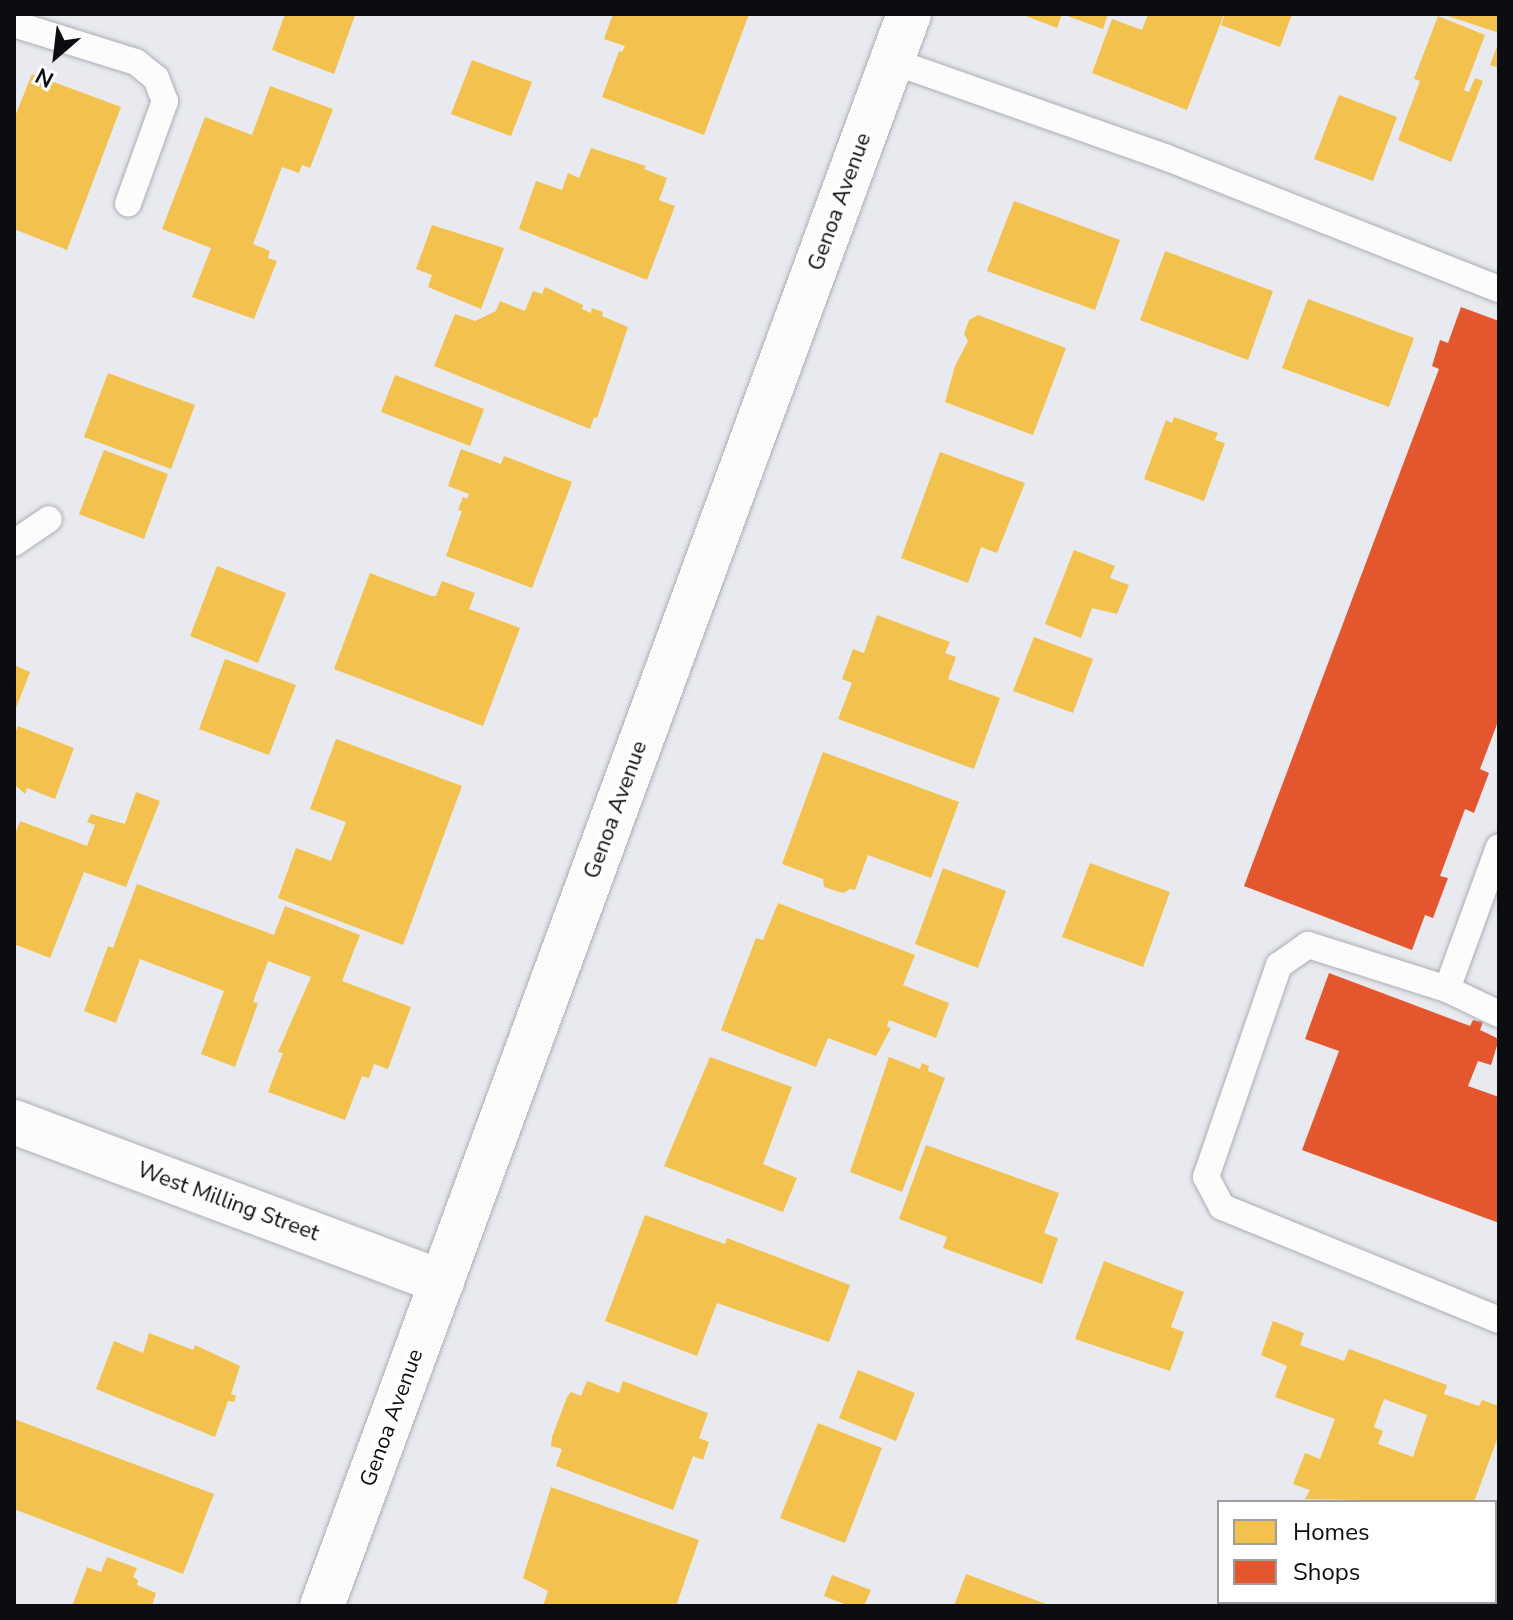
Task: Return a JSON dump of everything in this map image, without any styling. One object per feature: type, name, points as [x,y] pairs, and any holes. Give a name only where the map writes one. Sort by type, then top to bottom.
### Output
[{"type":"street","name":"Genoa Avenue","points":[[322,1606],[909,14]]},
{"type":"street","name":"West Milling Street","points":[[14,1122],[442,1282]]},
{"type":"lane","points":[[14,24],[136,62],[156,78],[165,101],[128,204]]},
{"type":"lane","points":[[892,61],[1165,157],[1499,289]]},
{"type":"lane","points":[[14,543],[49,519]]},
{"type":"lane","points":[[1447,989],[1499,848]]},
{"type":"lane","points":[[1499,1014],[1447,989],[1308,945],[1279,965],[1206,1177],[1222,1207],[1499,1320]]},
{"type":"building: Homes","points":[[285,14],[355,15],[334,74],[272,50]]},
{"type":"building: Homes","points":[[613,14],[749,14],[704,135],[602,97],[619,51],[622,52],[625,46],[604,39]]},
{"type":"building: Homes","points":[[1021,14],[1062,14],[1057,28]]},
{"type":"building: Homes","points":[[1062,14],[1108,14],[1103,29]]},
{"type":"building: Homes","points":[[1148,14],[1224,14],[1187,110],[1092,73],[1112,19],[1142,30]]},
{"type":"building: Homes","points":[[1225,14],[1292,14],[1280,47],[1221,25]]},
{"type":"building: Homes","points":[[1499,14],[1499,33],[1445,15]]},
{"type":"building: Homes","points":[[1438,16],[1485,35],[1464,90],[1469,92],[1475,78],[1483,81],[1451,162],[1398,140],[1420,81],[1414,79]]},
{"type":"building: Homes","points":[[1499,41],[1499,68],[1490,65]]},
{"type":"building: Homes","points":[[472,60],[532,82],[511,136],[451,114]]},
{"type":"building: Homes","points":[[32,74],[121,107],[67,250],[14,229],[14,119]]},
{"type":"building: Homes","points":[[270,86],[333,109],[310,168],[302,165],[299,173],[282,167],[253,244],[270,251],[268,258],[277,261],[254,319],[192,297],[211,248],[162,229],[205,117],[252,135]]},
{"type":"building: Homes","points":[[1339,95],[1397,117],[1373,181],[1314,159]]},
{"type":"building: Homes","points":[[591,148],[646,166],[644,169],[667,178],[659,200],[675,206],[647,280],[519,229],[536,181],[562,190],[568,173],[579,178]]},
{"type":"building: Homes","points":[[1014,201],[1120,240],[1095,310],[987,271]]},
{"type":"building: Homes","points":[[432,225],[504,248],[481,309],[428,287],[432,275],[416,269]]},
{"type":"building: Homes","points":[[1165,251],[1273,291],[1248,360],[1140,320]]},
{"type":"building: Homes","points":[[545,287],[583,305],[582,309],[591,313],[592,308],[603,312],[602,316],[628,327],[597,418],[594,417],[590,429],[434,366],[455,314],[475,321],[496,311],[500,301],[525,311],[533,291],[542,294]]},
{"type":"building: Homes","points":[[1308,299],[1414,338],[1389,407],[1282,368]]},
{"type":"building: Homes","points":[[978,315],[1066,348],[1033,435],[945,402],[955,366],[968,341],[964,334],[969,320]]},
{"type":"building: Homes","points":[[108,373],[195,405],[171,469],[84,437]]},
{"type":"building: Homes","points":[[395,375],[484,409],[470,446],[381,412]]},
{"type":"building: Homes","points":[[1174,417],[1218,433],[1215,440],[1225,443],[1204,501],[1144,479],[1166,420],[1172,423]]},
{"type":"building: Homes","points":[[461,449],[501,464],[504,456],[572,482],[532,588],[446,556],[462,511],[458,510],[463,497],[467,499],[469,494],[448,486]]},
{"type":"building: Homes","points":[[104,450],[168,474],[144,539],[79,514]]},
{"type":"building: Homes","points":[[940,452],[1025,483],[997,553],[981,547],[968,583],[901,558]]},
{"type":"building: Homes","points":[[1074,550],[1115,566],[1110,578],[1129,585],[1117,614],[1092,608],[1081,638],[1045,624]]},
{"type":"building: Homes","points":[[217,566],[286,593],[258,663],[190,636]]},
{"type":"building: Homes","points":[[370,573],[431,596],[436,596],[442,581],[475,593],[469,609],[520,628],[483,726],[334,669]]},
{"type":"building: Homes","points":[[877,615],[950,642],[945,653],[956,657],[948,679],[1000,698],[974,769],[838,719],[852,683],[842,679],[853,649],[864,653]]},
{"type":"building: Homes","points":[[1034,637],[1093,659],[1073,713],[1013,691]]},
{"type":"building: Homes","points":[[225,659],[296,685],[269,755],[199,729]]},
{"type":"building: Homes","points":[[14,665],[30,672],[14,713]]},
{"type":"building: Homes","points":[[18,726],[74,748],[55,799],[27,788],[25,794],[14,784],[14,736]]},
{"type":"building: Homes","points":[[336,739],[462,786],[403,945],[278,898],[296,848],[331,861],[346,822],[310,809]]},
{"type":"building: Homes","points":[[823,752],[959,802],[931,878],[868,855],[855,890],[843,893],[824,887],[823,879],[782,864]]},
{"type":"building: Homes","points":[[136,792],[160,801],[126,887],[84,872],[50,958],[14,944],[14,837],[20,821],[87,846],[95,825],[87,822],[91,814],[125,824]]},
{"type":"building: Homes","points":[[1090,863],[1170,892],[1143,967],[1062,937]]},
{"type":"building: Homes","points":[[943,868],[1006,891],[978,968],[915,944]]},
{"type":"building: Homes","points":[[137,884],[274,935],[285,906],[360,935],[342,981],[411,1007],[388,1069],[374,1064],[369,1078],[362,1076],[345,1120],[268,1092],[283,1053],[278,1052],[311,977],[268,961],[253,1002],[258,1003],[235,1067],[201,1054],[224,991],[140,959],[116,1023],[84,1011],[108,946],[113,948]]},
{"type":"building: Homes","points":[[778,903],[915,955],[903,985],[949,1003],[936,1038],[889,1020],[887,1027],[891,1028],[876,1056],[828,1038],[816,1067],[721,1030],[756,938],[763,940]]},
{"type":"building: Homes","points":[[710,1057],[792,1087],[763,1164],[797,1178],[783,1212],[664,1166]]},
{"type":"building: Homes","points":[[889,1057],[920,1069],[922,1063],[929,1066],[928,1071],[945,1078],[902,1192],[850,1172]]},
{"type":"building: Homes","points":[[926,1145],[1059,1193],[1044,1233],[1058,1238],[1042,1284],[943,1248],[947,1237],[899,1219]]},
{"type":"building: Homes","points":[[645,1215],[725,1244],[727,1238],[850,1285],[829,1342],[717,1303],[697,1356],[605,1321]]},
{"type":"building: Homes","points":[[1104,1261],[1184,1292],[1171,1327],[1184,1332],[1170,1371],[1075,1339]]},
{"type":"building: Homes","points":[[1273,1321],[1304,1333],[1300,1345],[1344,1361],[1349,1349],[1447,1385],[1444,1394],[1479,1406],[1482,1400],[1499,1406],[1499,1434],[1475,1500],[1305,1499],[1310,1490],[1293,1484],[1305,1453],[1320,1459],[1335,1419],[1275,1397],[1287,1366],[1261,1355]],"holes":[[[1384,1399],[1427,1415],[1413,1457],[1378,1444],[1383,1431],[1374,1427]]]},
{"type":"building: Homes","points":[[149,1333],[193,1350],[195,1345],[240,1366],[231,1394],[236,1396],[234,1402],[228,1401],[215,1437],[96,1389],[114,1341],[143,1353]]},
{"type":"building: Homes","points":[[858,1370],[915,1393],[896,1441],[839,1418]]},
{"type":"building: Homes","points":[[587,1381],[619,1393],[623,1381],[708,1413],[699,1438],[709,1442],[703,1460],[693,1456],[673,1510],[556,1466],[562,1449],[551,1446],[552,1437],[567,1397],[571,1392],[581,1396]]},
{"type":"building: Homes","points":[[14,1419],[214,1494],[183,1574],[14,1509]]},
{"type":"building: Homes","points":[[818,1423],[882,1448],[845,1543],[780,1518]]},
{"type":"building: Homes","points":[[551,1487],[699,1540],[676,1606],[543,1606],[548,1591],[523,1578]]},
{"type":"building: Homes","points":[[107,1557],[137,1568],[133,1577],[138,1580],[137,1585],[156,1593],[152,1606],[72,1606],[87,1567],[101,1572]]},
{"type":"building: Homes","points":[[966,1574],[1046,1604],[954,1606]]},
{"type":"building: Homes","points":[[832,1575],[871,1590],[864,1606],[849,1606],[824,1596]]},
{"type":"building: Shops","points":[[1461,307],[1499,321],[1499,719],[1480,769],[1489,773],[1474,813],[1465,809],[1440,876],[1448,878],[1433,918],[1425,915],[1412,950],[1244,886],[1439,369],[1432,366],[1440,340],[1448,343]]},
{"type":"building: Shops","points":[[1329,973],[1470,1026],[1473,1020],[1483,1022],[1480,1030],[1499,1039],[1491,1065],[1478,1061],[1468,1086],[1499,1097],[1499,1223],[1302,1150],[1339,1051],[1305,1039]]},
{"type":"building: Shops","points":[[1361,1604],[1366,1606],[1286,1606]]}]
